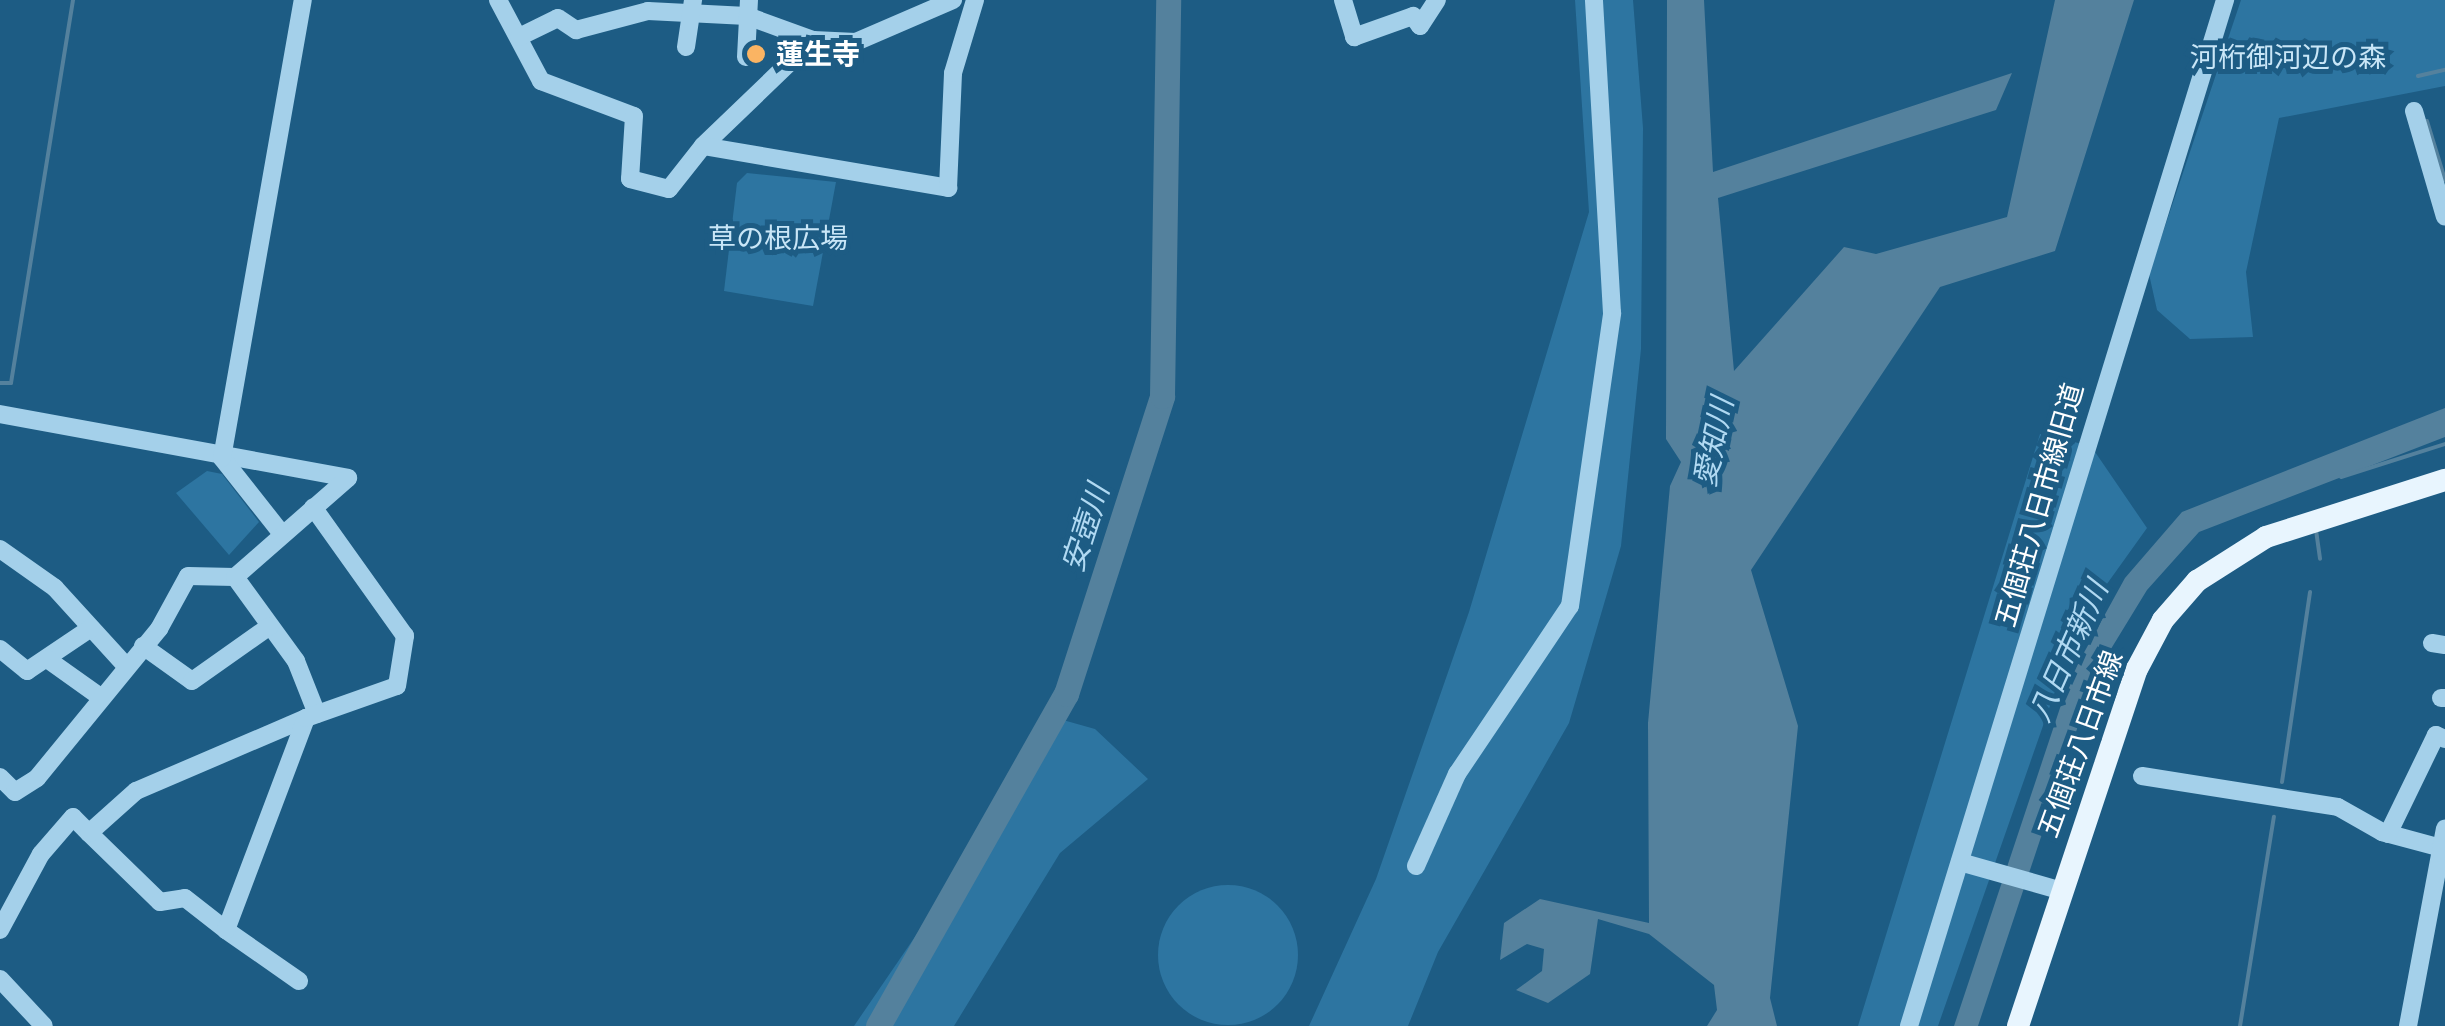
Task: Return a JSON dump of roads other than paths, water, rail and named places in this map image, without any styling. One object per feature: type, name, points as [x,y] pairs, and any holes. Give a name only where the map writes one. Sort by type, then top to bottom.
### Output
[{"type":"main road","name":"五個荘八日市線","points":[[2018,1026],[2053,888],[2136,669],[2198,581],[2266,537],[2445,480]]},
{"type":"street","points":[[282,534],[222,458],[303,0]]},
{"type":"street","points":[[498,0],[541,82],[634,116],[630,179],[669,189],[703,146],[813,40]]},
{"type":"street","points":[[519,37],[558,18],[576,30],[610,7],[692,6],[748,8],[813,40],[856,42],[953,0]]},
{"type":"street","points":[[703,146],[948,188],[954,73],[975,0]]},
{"type":"street","points":[[1343,0],[1354,37],[1413,16],[1420,26],[1437,0]]},
{"type":"street","points":[[1416,866],[1457,774],[1570,606],[1612,313],[1594,0]]},
{"type":"street","name":"五個荘八日市線旧道","points":[[1909,1026],[1968,864],[2226,0]]},
{"type":"street","points":[[686,48],[692,6]]},
{"type":"street","points":[[746,58],[748,8]]},
{"type":"street","points":[[2414,111],[2445,217]]},
{"type":"street","points":[[0,414],[222,458],[348,478],[235,578],[188,576],[143,646],[99,696],[37,778],[15,792],[0,777]]},
{"type":"street","points":[[89,833],[136,791],[311,716],[396,686],[405,636],[313,506]]},
{"type":"street","points":[[1,551],[91,628],[125,666]]},
{"type":"street","points":[[226,930],[311,716],[270,626],[235,578]]},
{"type":"street","points":[[143,646],[192,681],[270,626]]},
{"type":"street","points":[[1,647],[28,671],[91,628]]},
{"type":"street","points":[[48,658],[99,696]]},
{"type":"street","points":[[2388,834],[2436,735],[2445,739]]},
{"type":"street","points":[[2142,776],[2338,807],[2388,834],[2442,848]]},
{"type":"street","points":[[0,930],[40,854],[73,817],[160,902],[184,898],[299,981]]},
{"type":"street","points":[[2408,1026],[2445,828]]},
{"type":"street","points":[[1968,864],[2053,888]]},
{"type":"street","points":[[0,979],[44,1026]]},
{"type":"water","name":"愛知川","points":[[1667,0],[1704,0],[1713,172],[2012,73],[1996,110],[1718,198],[1734,371],[1844,247],[1876,254],[2007,217],[2055,0],[2134,0],[2055,251],[1940,287],[1751,570],[1798,726],[1770,998],[1777,1026],[1707,1026],[1717,1010],[1714,985],[1649,934],[1598,919],[1590,974],[1548,1003],[1516,990],[1542,971],[1544,949],[1527,944],[1500,960],[1504,923],[1540,899],[1649,923],[1648,723],[1670,486],[1681,462],[1666,439]]},
{"type":"water","name":"八日市新川","points":[[2445,408],[2445,437],[2199,532],[2147,590],[2095,675],[1978,1026],[1954,1026],[2070,678],[2125,578],[2182,512]]},
{"type":"waterway","points":[[0,383],[11,383],[73,0]]},
{"type":"waterway","name":"安壺川","points":[[878,1026],[1066,694],[1162,396],[1168,0]]},
{"type":"waterway","points":[[2418,76],[2445,70]]},
{"type":"waterway","points":[[2427,121],[2445,180]]},
{"type":"waterway","points":[[2341,477],[2445,444]]},
{"type":"waterway","points":[[2316,530],[2320,559]]},
{"type":"waterway","points":[[2282,782],[2310,592]]},
{"type":"waterway","points":[[2240,1026],[2274,817]]},
{"type":"place","name":"蓮生寺","points":[[756,54]]},
{"type":"park label","name":"河桁御河辺の森","points":[[2288,57]]},
{"type":"park label","name":"草の根広場","points":[[778,238]]}]
